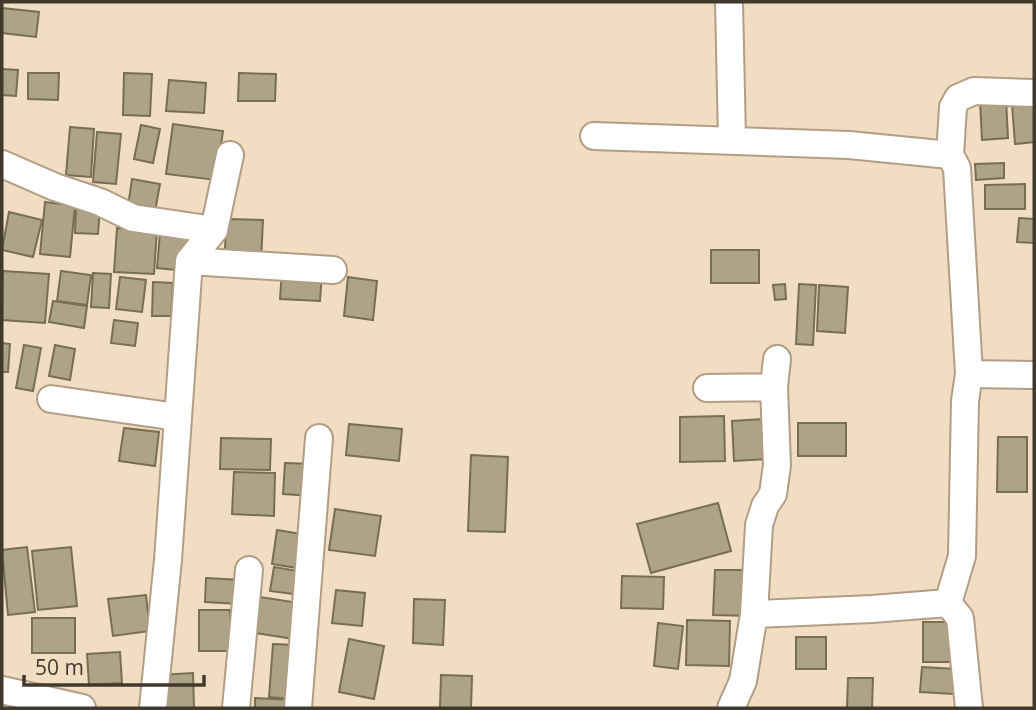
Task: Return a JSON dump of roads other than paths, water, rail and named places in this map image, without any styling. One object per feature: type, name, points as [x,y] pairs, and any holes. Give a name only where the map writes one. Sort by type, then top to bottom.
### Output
[{"type":"street","points":[[721,2],[729,2],[732,139]]},
{"type":"street","points":[[948,603],[962,556],[965,401],[969,374],[960,182],[950,155],[953,107],[958,98],[974,92],[1034,93]]},
{"type":"street","points":[[594,136],[849,145],[950,155]]},
{"type":"street","points":[[153,708],[189,261],[214,230],[230,155]]},
{"type":"street","points":[[2,164],[55,187],[100,202],[132,218],[214,230]]},
{"type":"street","points":[[189,261],[333,270]]},
{"type":"street","points":[[731,708],[743,681],[754,614],[760,525],[765,506],[773,494],[776,466],[776,359]]},
{"type":"street","points":[[969,374],[1034,375]]},
{"type":"street","points":[[707,388],[774,387]]},
{"type":"street","points":[[51,399],[177,417]]},
{"type":"street","points":[[298,708],[318,438]]},
{"type":"street","points":[[236,708],[249,570]]},
{"type":"street","points":[[754,614],[948,603]]},
{"type":"street","points":[[948,603],[960,618],[969,708]]},
{"type":"street","points":[[2,690],[82,708]]}]
